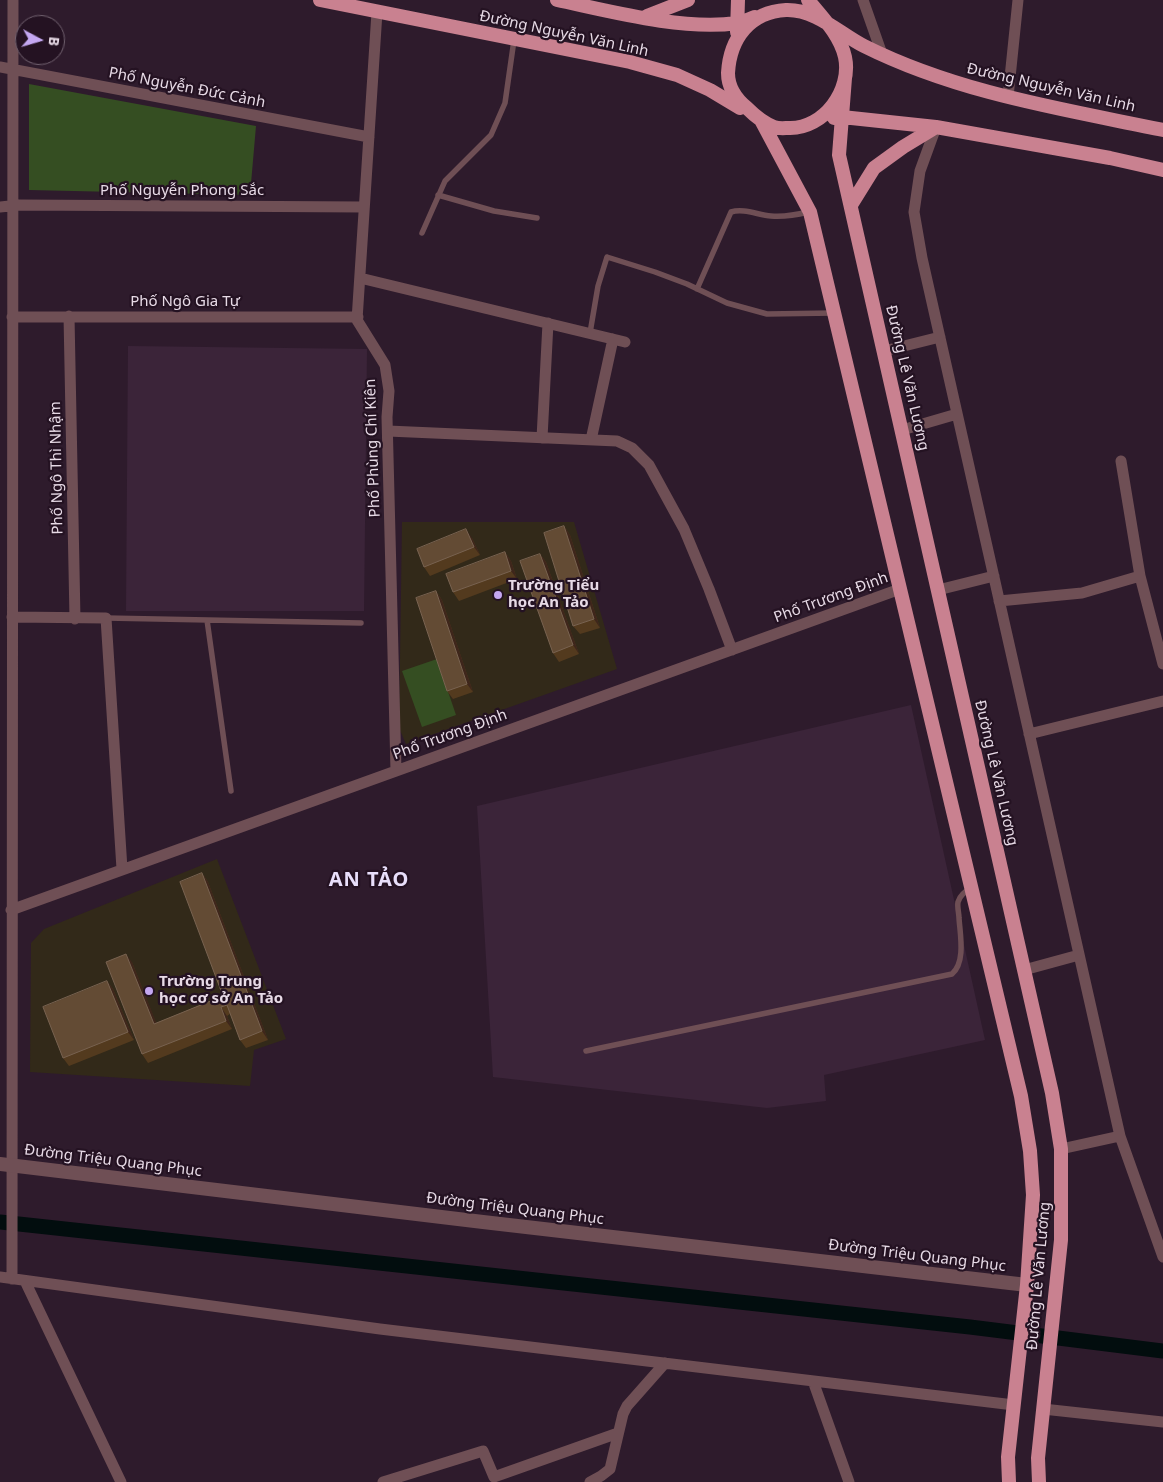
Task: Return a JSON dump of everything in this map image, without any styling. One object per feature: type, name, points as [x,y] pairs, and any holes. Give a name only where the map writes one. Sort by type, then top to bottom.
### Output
[{"type":"highway","name":"Đường Nguyễn Văn Linh","points":[[320,0],[630,62],[677,75],[710,90],[762,122]]},
{"type":"highway","points":[[557,0],[692,24],[737,23],[768,13],[788,10],[807,14],[826,22]]},
{"type":"highway","points":[[645,17],[688,0]]},
{"type":"highway","points":[[737,38],[738,0]]},
{"type":"highway","points":[[808,0],[838,39],[845,58],[845,78],[840,96],[829,112],[813,123]]},
{"type":"highway","points":[[768,13],[750,23],[737,38],[729,57],[728,76],[733,94],[762,122],[776,128],[795,128],[842,116],[936,127],[1110,158],[1163,170]]},
{"type":"highway","name":"Đường Nguyễn Văn Linh","points":[[826,22],[862,45],[899,62],[949,81],[1008,97],[1163,130]]},
{"type":"highway","name":"Đường Lê Văn Lương","points":[[845,78],[839,155],[1052,1093],[1062,1149],[1061,1240],[1038,1458],[1039,1482]]},
{"type":"highway","name":"Đường Lê Văn Lương","points":[[762,122],[810,212],[1021,1096],[1030,1151],[1033,1195],[1027,1285],[1008,1457],[1010,1482]]},
{"type":"highway","points":[[851,205],[874,168],[903,147],[936,127]]},
{"type":"street","points":[[13,0],[11,910],[5,1164],[12,1196],[12,1251],[6,1278],[370,1328],[1014,1405]]},
{"type":"street","points":[[863,0],[882,54]]},
{"type":"street","points":[[1008,97],[1018,0]]},
{"type":"street","name":"Phố Phùng Chí Kiên","points":[[377,12],[357,320],[385,365],[389,391],[388,431],[396,771]]},
{"type":"street","name":"Phố Nguyễn Đức Cảnh","points":[[0,67],[369,137]]},
{"type":"street","points":[[936,127],[920,171],[914,212],[922,258],[1120,1136],[1163,1257]]},
{"type":"street","name":"Phố Nguyễn Phong Sắc","points":[[0,207],[364,207]]},
{"type":"street","points":[[360,278],[619,340],[591,440]]},
{"type":"street","name":"Phố Ngô Thì Nhậm","points":[[69,316],[75,619]]},
{"type":"street","name":"Phố Ngô Gia Tự","points":[[12,317],[358,317]]},
{"type":"street","points":[[542,438],[548,323]]},
{"type":"street","points":[[884,351],[940,337]]},
{"type":"street","points":[[0,355],[12,355]]},
{"type":"street","points":[[902,430],[957,414]]},
{"type":"street","points":[[388,431],[617,441],[632,448],[649,465],[684,529],[732,650]]},
{"type":"street","points":[[1121,461],[1140,576],[1163,664]]},
{"type":"street","points":[[938,590],[994,576]]},
{"type":"street","points":[[999,601],[1082,592],[1140,576]]},
{"type":"street","name":"Phố Trương Định","points":[[11,910],[900,589]]},
{"type":"street","points":[[12,617],[106,618],[122,869]]},
{"type":"street","points":[[1029,734],[1163,701]]},
{"type":"street","points":[[1024,970],[1079,955]]},
{"type":"street","points":[[1062,1149],[1120,1136]]},
{"type":"street","name":"Đường Triệu Quang Phục","points":[[5,1164],[1027,1285]]},
{"type":"street","points":[[25,1281],[120,1482]]},
{"type":"street","points":[[590,1482],[610,1469],[620,1419],[627,1406],[665,1363]]},
{"type":"street","points":[[814,1381],[849,1482]]},
{"type":"street","points":[[1044,1403],[1163,1422]]},
{"type":"street","points":[[383,1482],[483,1451],[496,1480],[618,1433]]},
{"type":"lane","points":[[422,233],[445,181],[491,135],[505,103],[514,40]]},
{"type":"lane","points":[[438,195],[494,211],[538,218]]},
{"type":"lane","points":[[697,289],[731,212],[737,210],[772,216],[789,216],[810,212]]},
{"type":"lane","points":[[590,333],[598,286],[607,257],[655,272],[727,303],[767,314],[834,313]]},
{"type":"lane","points":[[106,618],[361,623]]},
{"type":"lane","points":[[207,620],[230,791]]},
{"type":"lane","points":[[586,1051],[952,974],[956,970],[961,949],[958,903],[963,893],[971,888]]},
{"type":"shaded area","points":[[128,346],[367,349],[364,611],[126,611]]},
{"type":"shaded area","name":"Trường Tiểu học An Tảo","points":[[402,522],[574,522],[617,669],[406,744],[399,728]]},
{"type":"shaded area","points":[[911,705],[985,1040],[824,1075],[826,1101],[767,1108],[493,1077],[477,806]]},
{"type":"shaded area","name":"Trường Trung học cơ sở An Tảo","points":[[217,859],[286,1039],[254,1050],[250,1086],[30,1072],[31,943],[44,929]]},
{"type":"green space","points":[[29,84],[256,126],[250,195],[29,190]]},
{"type":"green space","points":[[437,659],[456,715],[422,727],[402,671]]},
{"type":"building","points":[[564,526],[594,619],[573,626],[544,533]]},
{"type":"building","points":[[466,529],[474,547],[424,567],[417,549]]},
{"type":"building","points":[[505,552],[511,571],[453,592],[446,574]]},
{"type":"building","points":[[540,554],[573,645],[553,653],[520,561]]},
{"type":"building","points":[[436,591],[467,684],[447,691],[416,598]]},
{"type":"building","points":[[202,873],[262,1031],[240,1040],[227,1005],[221,1007],[226,1021],[142,1054],[106,962],[126,954],[154,1024],[223,996],[180,882]]},
{"type":"building","points":[[107,981],[128,1032],[63,1058],[43,1007]]},
{"type":"waterway","points":[[0,1222],[970,1327],[1163,1351]]},
{"type":"place","name":"Trường Tiểu học An Tảo","points":[[498,595]]},
{"type":"place","name":"Trường Trung học cơ sở An Tảo","points":[[149,991]]},
{"type":"district","name":"AN TẢO","points":[[369,880]]}]
